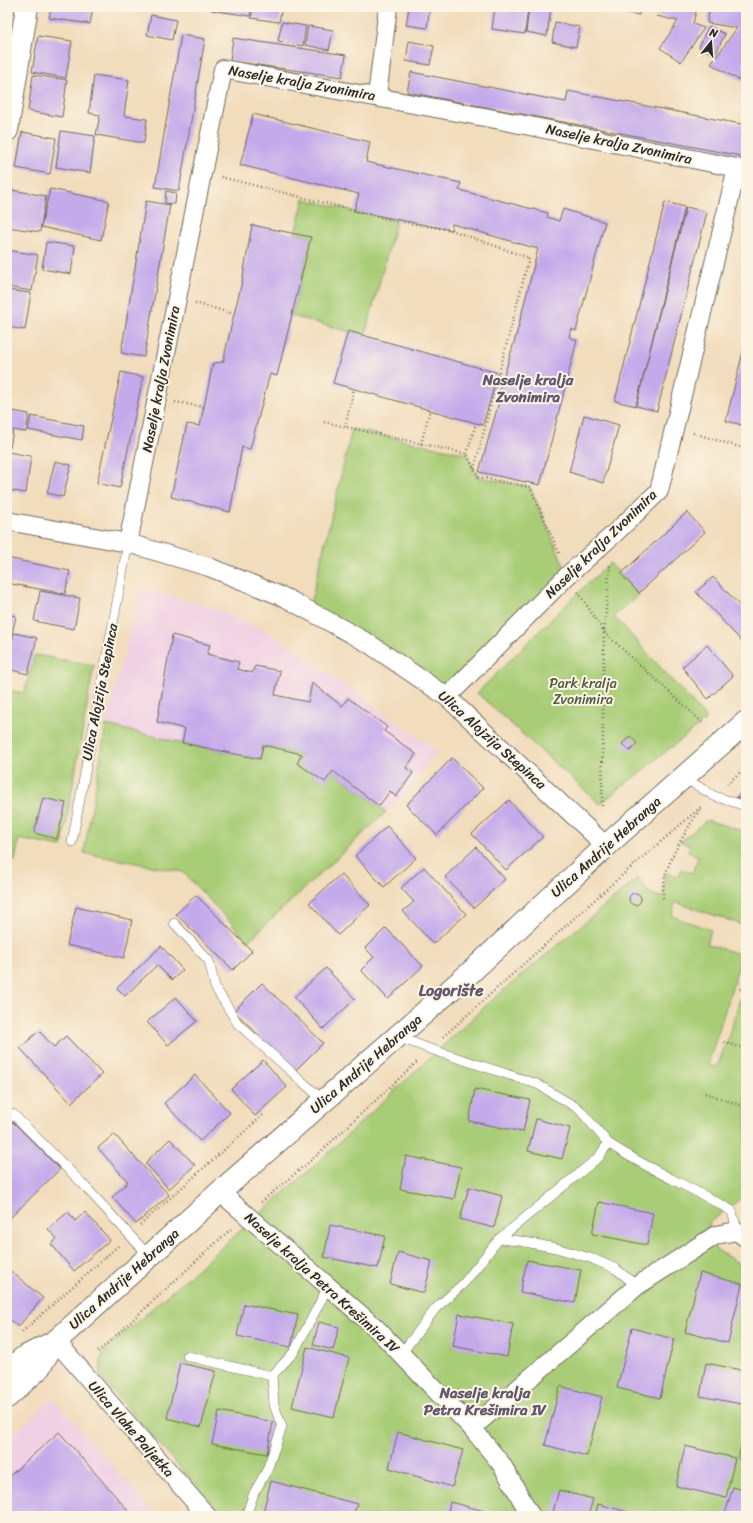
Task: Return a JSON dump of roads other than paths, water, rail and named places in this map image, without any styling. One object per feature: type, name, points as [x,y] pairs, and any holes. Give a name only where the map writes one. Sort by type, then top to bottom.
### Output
[{"type":"main road","points":[[7,130],[27,7]]},
{"type":"main road","name":"Ulica Andrije Hebranga","points":[[7,1372],[23,1358],[56,1341],[220,1192],[472,971],[606,846],[746,722]]},
{"type":"main road","name":"Ulica Andrije Hebranga","points":[[7,1397],[40,1368],[56,1341]]},
{"type":"street","points":[[377,96],[388,7]]},
{"type":"street","name":"Naselje kralja Zvonimira","points":[[128,543],[223,68],[377,96],[741,169],[658,491],[615,533],[568,575],[447,697]]},
{"type":"street","name":"Ulica Alojzija Stepinca","points":[[7,521],[128,543],[209,567],[286,598],[368,643],[447,697],[606,846]]},
{"type":"street","name":"Naselje kralja Petra Krešimira IV","points":[[220,1192],[376,1328],[401,1354],[472,1428],[502,1465],[531,1516]]},
{"type":"street","points":[[472,1428],[637,1286],[716,1234],[742,1234]]},
{"type":"street","name":"Ulica Vlahe Paljetka","points":[[56,1341],[207,1516]]},
{"type":"lane","name":"Ulica Alojzija Stepinca","points":[[72,842],[128,543]]},
{"type":"lane","points":[[683,777],[714,796],[746,806]]},
{"type":"lane","points":[[174,923],[209,961],[215,987],[238,1024],[324,1101]]},
{"type":"lane","points":[[397,1037],[538,1084],[579,1109],[608,1143],[631,1158],[703,1194],[732,1211],[742,1234]]},
{"type":"lane","points":[[7,1120],[13,1114],[81,1182],[149,1256]]},
{"type":"lane","points":[[401,1354],[436,1308],[464,1283],[499,1239],[599,1157],[608,1143]]},
{"type":"lane","points":[[499,1239],[520,1241],[556,1248],[593,1259],[616,1269],[637,1286]]},
{"type":"lane","points":[[246,1516],[254,1493],[267,1470],[282,1427],[274,1405],[272,1376],[294,1352],[328,1287]]},
{"type":"lane","points":[[187,1356],[272,1376]]},
{"type":"district","name":"Naselje kralja Zvonimira","points":[[528,388]]},
{"type":"district","name":"Logorište","points":[[451,990]]},
{"type":"district","name":"Naselje kralja Petra Krešimira IV","points":[[485,1402]]},
{"type":"park label","name":"Park kralja Zvonimira","points":[[583,692]]}]
